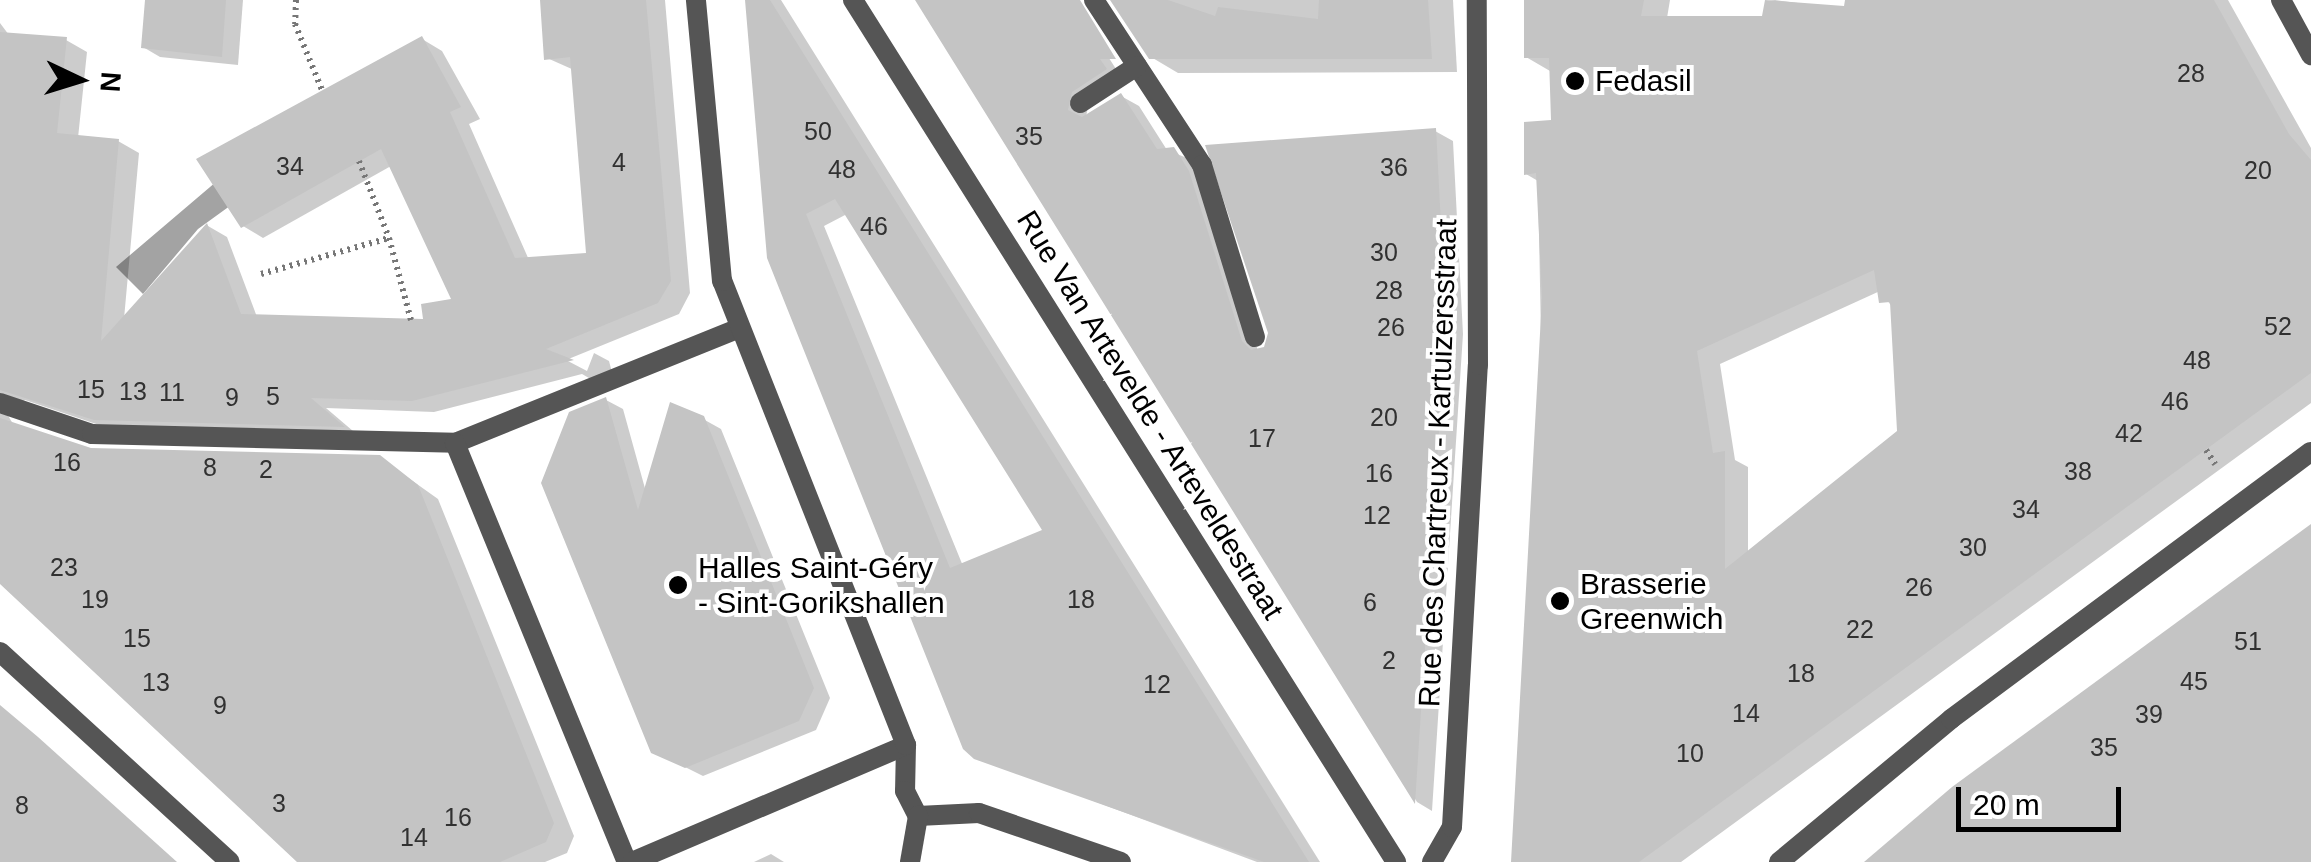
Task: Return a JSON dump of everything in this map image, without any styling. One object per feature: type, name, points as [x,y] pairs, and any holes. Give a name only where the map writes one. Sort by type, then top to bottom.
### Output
[{"type":"street","points":[[696,0],[722,281],[906,745],[906,791],[918,816],[910,862]]},
{"type":"street","name":"Rue Van Artevelde - Arteveldestraat","points":[[853,0],[1396,862]]},
{"type":"street","points":[[1094,0],[1202,165],[1255,337]]},
{"type":"street","name":"Rue des Chartreux - Kartuizersstraat","points":[[1432,862],[1452,827],[1478,365],[1476,0]]},
{"type":"street","points":[[2280,0],[2311,56]]},
{"type":"street","points":[[1080,103],[1137,66]]},
{"type":"street","points":[[0,402],[92,434],[456,443],[740,328]]},
{"type":"street","points":[[456,443],[630,862],[906,745]]},
{"type":"street","points":[[1779,862],[1951,719],[2311,452]]},
{"type":"street","points":[[0,652],[230,862]]},
{"type":"street","points":[[918,816],[979,813],[1122,862]]},
{"type":"path","points":[[296,0],[294,24],[322,90]]},
{"type":"path","points":[[359,161],[389,238],[411,320]]},
{"type":"path","points":[[260,274],[389,238]]},
{"type":"path","points":[[2206,450],[2216,464]]},
{"type":"shaded area","points":[[230,170],[245,195],[198,229],[143,294],[116,267]]},
{"type":"building","points":[[145,0],[226,0],[222,57],[141,48]]},
{"type":"building","points":[[540,0],[646,0],[671,281],[658,303],[546,349],[574,360],[412,401],[311,398],[345,427],[94,420],[0,390],[0,32],[67,37],[57,133],[119,139],[101,341],[207,223],[241,314],[423,319],[421,304],[451,299],[381,149],[241,228],[196,159],[422,36],[461,107],[450,112],[515,258],[586,253],[570,57],[544,60]]},
{"type":"building","points":[[745,0],[770,0],[1309,862],[1264,862],[974,759],[963,749],[767,258]],"holes":[[[835,199],[1042,530],[950,568],[806,214]]]},
{"type":"building","points":[[915,0],[1080,0],[1116,59],[1100,59],[1107,69],[1072,92],[1068,110],[1082,117],[1121,93],[1157,149],[1174,147],[1189,171],[1242,341],[1251,350],[1264,347],[1268,333],[1205,145],[1436,128],[1446,323],[1415,804]]},
{"type":"building","points":[[1110,0],[1168,0],[1215,16],[1218,7],[1318,19],[1319,0],[1428,0],[1432,59],[1149,59]]},
{"type":"building","points":[[1524,0],[1644,0],[1641,16],[1762,16],[1765,0],[1844,6],[1845,0],[2214,0],[2289,134],[2311,160],[2311,373],[1639,862],[1511,862],[1542,297],[1536,173],[1524,175],[1524,122],[1551,120],[1549,58],[1524,58]],"holes":[[[1874,270],[1879,303],[1890,302],[1897,431],[1725,569],[1725,451],[1713,453],[1697,351]]]},
{"type":"building","name":"Halles Saint-Géry - Sint-Gorikshallen","points":[[606,397],[638,510],[670,402],[704,416],[814,688],[799,721],[685,768],[651,753],[541,483],[569,412]]},
{"type":"building","points":[[0,418],[91,448],[380,455],[418,485],[554,823],[546,842],[500,862],[297,862],[0,584]]},
{"type":"building","points":[[2311,524],[2311,862],[1864,862],[1952,787]]},
{"type":"building","points":[[0,705],[38,737],[177,862],[0,862]]},
{"type":"place","name":"Fedasil","points":[[1575,81]]},
{"type":"place","name":"Halles Saint-Géry - Sint-Gorikshallen","points":[[678,585]]},
{"type":"place","name":"Brasserie Greenwich","points":[[1560,601]]}]
